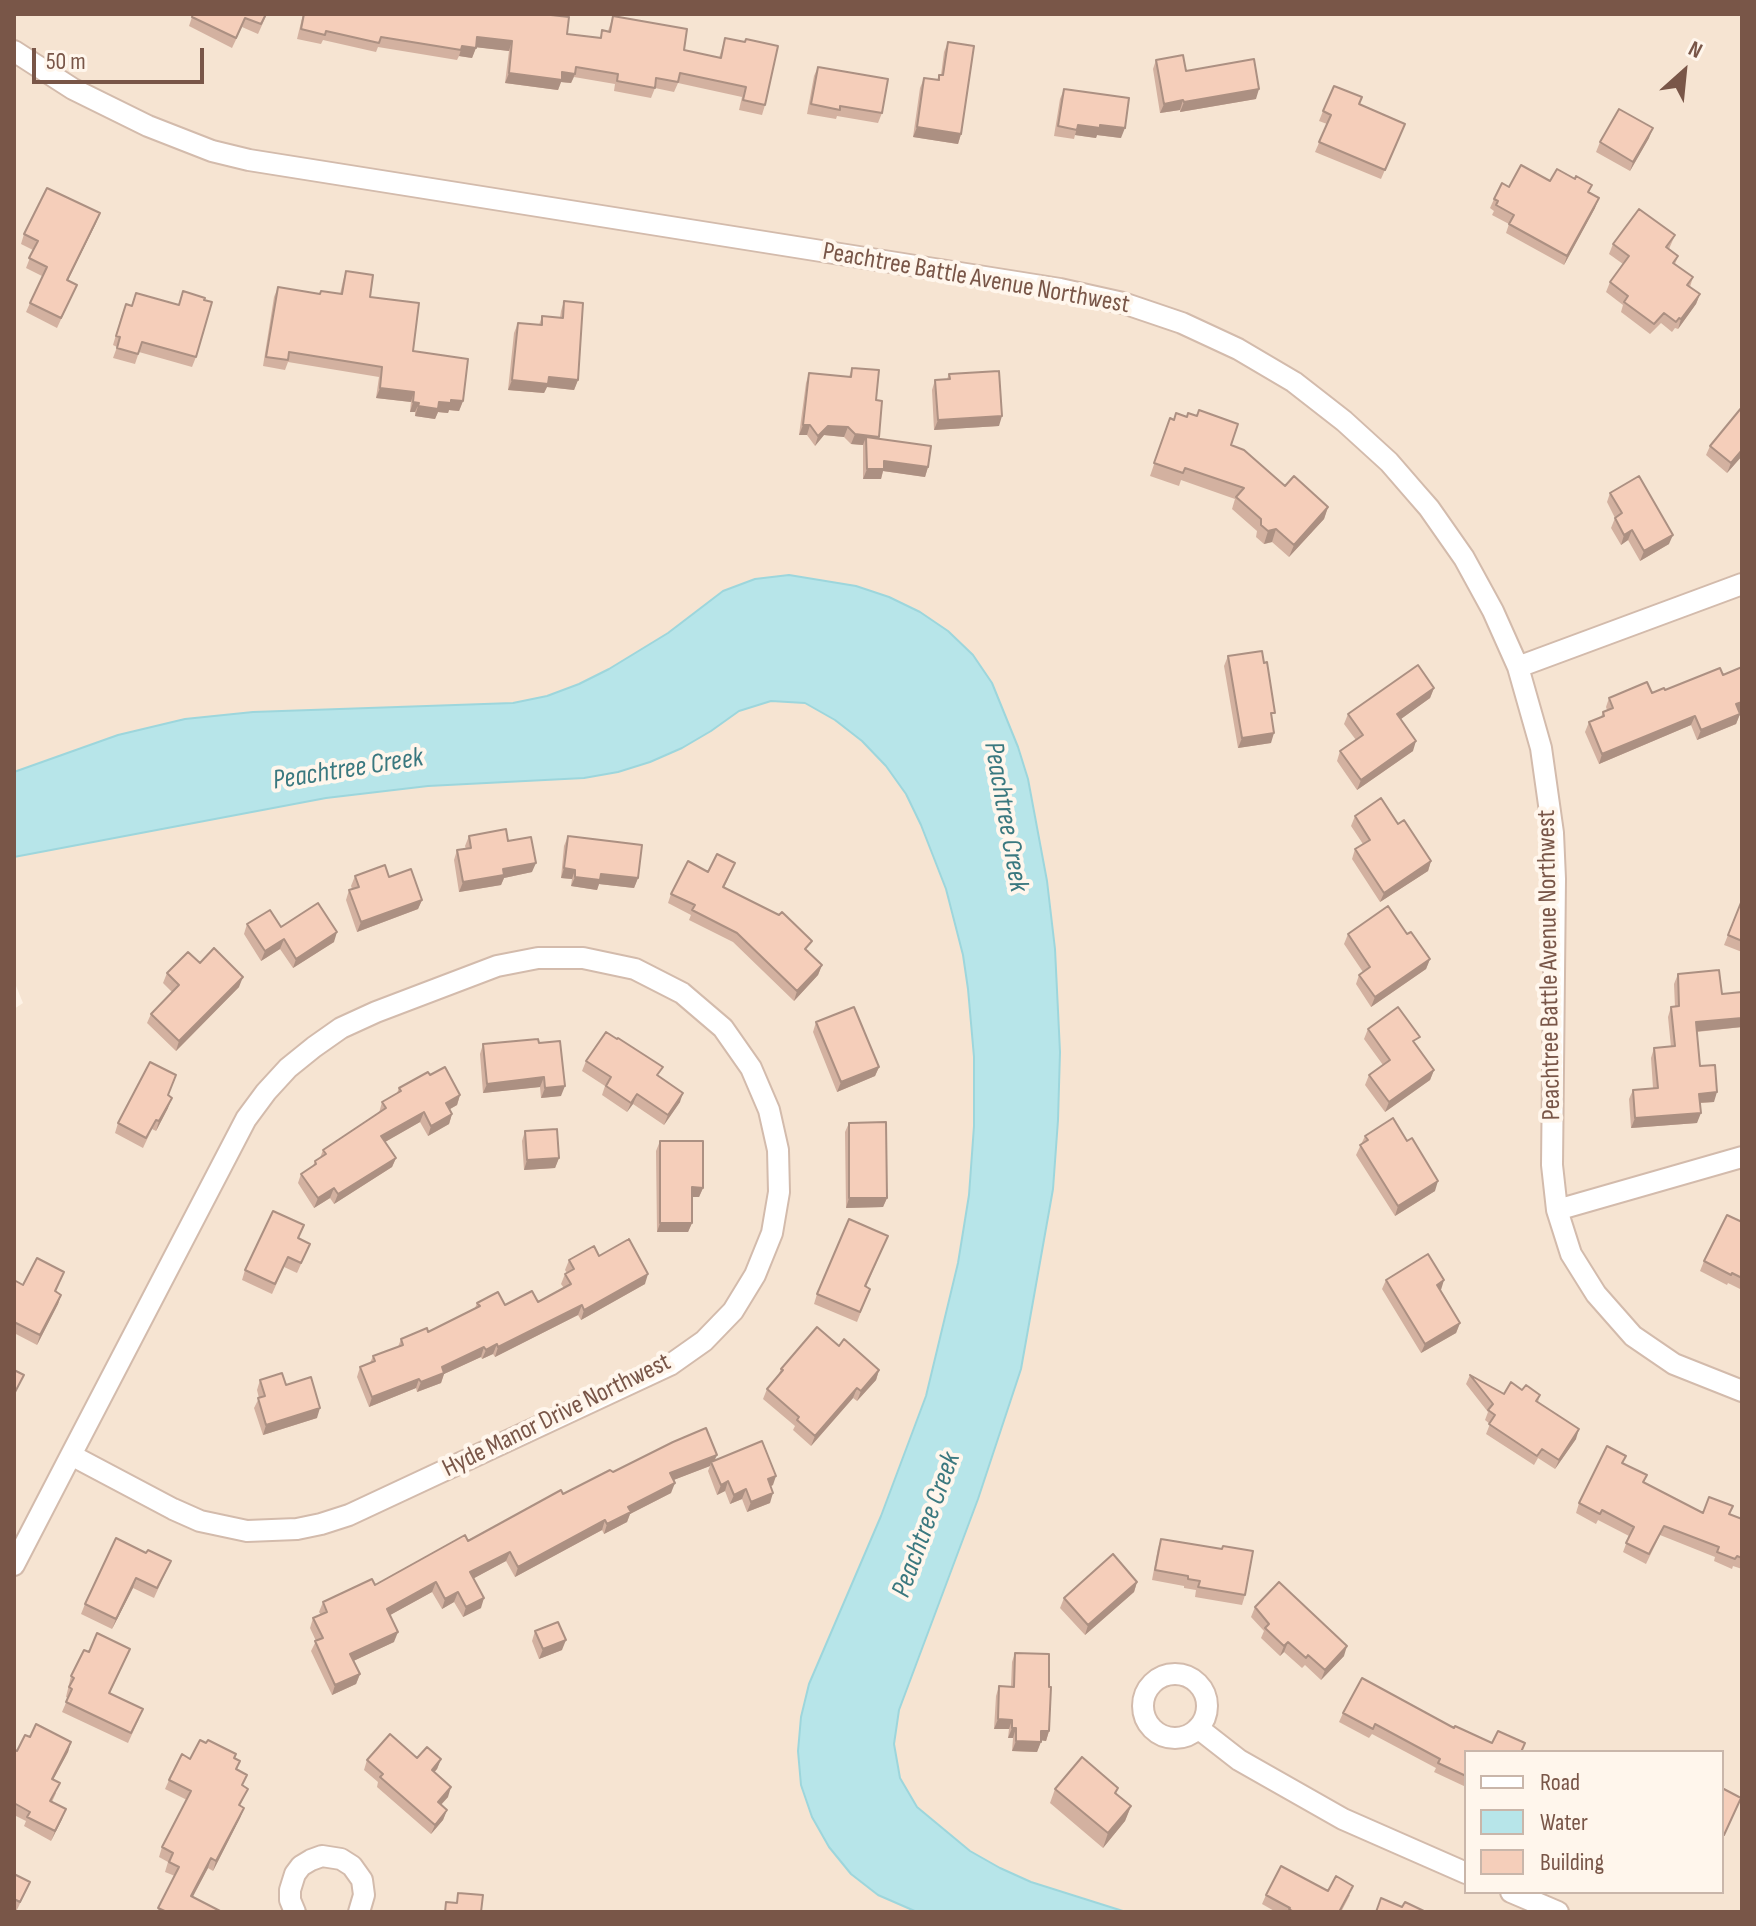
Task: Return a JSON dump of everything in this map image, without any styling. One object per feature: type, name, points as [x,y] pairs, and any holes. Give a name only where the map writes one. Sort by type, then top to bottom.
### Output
[{"type":"street","name":"Peachtree Battle Avenue Northwest","points":[[14,51],[73,89],[148,126],[212,151],[249,160],[1060,289],[1123,303],[1182,323],[1238,349],[1294,382],[1389,462],[1429,508],[1464,558],[1493,611],[1518,667],[1541,748],[1553,833],[1552,1165],[1557,1210],[1571,1254],[1596,1294],[1633,1336],[1674,1364],[1742,1391]]},
{"type":"street","points":[[1518,667],[1742,584]]},
{"type":"street","name":"Hyde Manor Drive Northwest","points":[[14,1565],[71,1455],[246,1119],[288,1068],[341,1028],[497,966],[538,958],[583,958],[635,969],[682,993],[723,1028],[751,1068],[769,1110],[778,1150],[779,1192],[772,1233],[755,1275],[733,1311],[704,1341],[670,1365],[349,1515],[297,1529],[247,1531],[200,1521],[71,1455]]},
{"type":"street","points":[[1557,1210],[1742,1157]]},
{"type":"street","points":[[1198,1728],[1239,1760],[1343,1819],[1464,1872]]},
{"type":"street","points":[[295,1912],[290,1890],[295,1874],[301,1866],[322,1856],[341,1859],[352,1866],[362,1880],[364,1895],[359,1912]]},
{"type":"street","points":[[1516,1894],[1558,1912]]},
{"type":"shaded area","points":[[14,14],[1742,14],[1742,1912],[14,1912],[14,1009],[23,1003],[14,981]]},
{"type":"water","name":"Peachtree Creek","points":[[789,575],[856,586],[889,597],[920,612],[948,631],[973,655],[992,683],[1028,779],[1047,881],[1055,949],[1060,1052],[1053,1189],[1021,1369],[978,1499],[899,1710],[894,1744],[900,1778],[917,1807],[970,1851],[1031,1882],[1126,1912],[917,1912],[878,1895],[851,1874],[829,1847],[812,1817],[801,1785],[798,1751],[801,1717],[809,1684],[881,1516],[926,1396],[958,1263],[969,1195],[974,1126],[974,1057],[968,989],[963,955],[946,889],[906,794],[886,766],[862,741],[835,720],[805,703],[771,701],[739,711],[682,748],[618,772],[584,778],[428,786],[326,798],[14,857],[14,772],[118,735],[185,719],[253,712],[513,703],[547,696],[609,669],[668,633],[723,591],[755,579]]},
{"type":"building","points":[[193,14],[266,14],[261,24],[245,18],[236,38],[192,17]]},
{"type":"building","points":[[304,14],[542,14],[569,17],[567,34],[601,38],[602,30],[610,32],[613,16],[687,29],[684,50],[721,58],[725,38],[778,46],[765,105],[743,100],[746,87],[680,73],[678,82],[656,78],[655,88],[617,81],[618,74],[576,67],[575,74],[562,72],[562,80],[509,73],[512,41],[477,37],[476,48],[462,46],[461,50],[381,37],[379,43],[326,31],[325,35],[301,29]]},
{"type":"building","points":[[948,42],[974,46],[961,134],[917,127],[924,78],[939,80],[939,75],[943,75]]},
{"type":"building","points":[[1183,55],[1186,71],[1254,59],[1259,89],[1164,104],[1156,60]]},
{"type":"building","points":[[818,67],[888,79],[882,113],[811,104]]},
{"type":"building","points":[[1334,86],[1362,97],[1359,104],[1405,124],[1385,170],[1319,142],[1331,115],[1323,111]]},
{"type":"building","points":[[1064,89],[1129,98],[1125,128],[1078,125],[1077,130],[1058,126]]},
{"type":"building","points":[[1619,109],[1653,128],[1633,162],[1600,142]]},
{"type":"building","points":[[1521,165],[1550,181],[1557,169],[1575,179],[1576,176],[1592,185],[1588,192],[1599,198],[1567,256],[1509,224],[1514,215],[1496,205],[1498,201],[1494,199],[1502,183],[1509,187]]},
{"type":"building","points":[[47,188],[100,213],[67,280],[77,285],[61,318],[30,303],[47,267],[29,258],[38,241],[24,234]]},
{"type":"building","points":[[1639,209],[1675,235],[1666,247],[1678,256],[1673,263],[1693,277],[1687,285],[1700,294],[1676,322],[1664,313],[1654,324],[1624,302],[1628,296],[1610,282],[1629,256],[1613,244]]},
{"type":"building","points":[[346,271],[373,275],[370,297],[419,303],[413,351],[468,359],[463,401],[439,402],[438,409],[418,406],[419,403],[413,402],[414,392],[380,388],[382,367],[289,352],[288,360],[266,357],[278,287],[342,294]]},
{"type":"building","points":[[183,291],[212,302],[196,357],[142,342],[138,354],[117,348],[120,337],[116,336],[126,304],[132,306],[136,293],[179,305]]},
{"type":"building","points":[[564,301],[583,303],[578,380],[549,377],[548,384],[512,380],[518,323],[542,325],[542,316],[563,318]]},
{"type":"building","points":[[852,368],[879,370],[876,400],[882,401],[879,437],[855,434],[848,427],[828,426],[818,436],[810,425],[803,425],[809,373],[851,377]]},
{"type":"building","points":[[999,371],[1002,416],[938,420],[935,380],[950,379],[949,374]]},
{"type":"building","points":[[1742,407],[1742,450],[1731,463],[1710,446]]},
{"type":"building","points":[[1199,410],[1238,424],[1231,445],[1244,450],[1285,486],[1294,476],[1328,507],[1294,545],[1276,529],[1268,531],[1261,525],[1261,519],[1236,497],[1244,488],[1185,468],[1183,473],[1154,463],[1170,418],[1174,420],[1176,413],[1187,417],[1188,413],[1197,416]]},
{"type":"building","points":[[866,437],[931,446],[928,467],[884,461],[884,469],[867,469]]},
{"type":"building","points":[[1639,476],[1673,535],[1644,551],[1632,530],[1624,535],[1615,518],[1622,513],[1610,493]]},
{"type":"building","points":[[1262,651],[1264,663],[1267,662],[1275,713],[1271,713],[1274,733],[1242,738],[1228,656]]},
{"type":"building","points":[[1418,665],[1434,688],[1397,714],[1416,741],[1361,780],[1340,751],[1363,735],[1348,714]]},
{"type":"building","points":[[1742,667],[1742,702],[1736,704],[1740,714],[1701,730],[1695,716],[1602,754],[1589,722],[1613,708],[1609,698],[1647,682],[1652,693],[1720,668],[1723,675]]},
{"type":"building","points":[[1381,798],[1398,824],[1404,820],[1431,861],[1384,893],[1355,849],[1370,840],[1355,816]]},
{"type":"building","points":[[506,829],[508,841],[531,837],[536,863],[503,869],[504,875],[463,882],[457,850],[471,848],[469,836]]},
{"type":"building","points":[[568,836],[642,845],[638,878],[601,874],[600,880],[575,877],[575,870],[564,868]]},
{"type":"building","points":[[717,854],[735,863],[723,887],[779,915],[782,912],[812,941],[805,949],[822,965],[797,991],[737,933],[692,910],[695,905],[671,894],[688,861],[708,872]]},
{"type":"building","points":[[385,865],[389,877],[411,869],[422,900],[361,922],[349,890],[359,887],[355,876]]},
{"type":"building","points":[[1742,900],[1742,941],[1728,935]]},
{"type":"building","points":[[318,903],[337,932],[296,959],[284,939],[265,951],[247,924],[270,910],[281,927]]},
{"type":"building","points":[[1388,906],[1407,934],[1411,932],[1430,959],[1375,997],[1359,975],[1370,967],[1348,934]]},
{"type":"building","points":[[214,948],[243,977],[179,1041],[151,1014],[179,985],[167,973],[188,952],[200,963]]},
{"type":"building","points":[[1719,970],[1722,994],[1742,992],[1742,1018],[1696,1022],[1700,1066],[1715,1065],[1717,1092],[1699,1094],[1701,1113],[1635,1118],[1633,1090],[1658,1088],[1654,1048],[1675,1046],[1671,1007],[1679,1006],[1678,974]]},
{"type":"building","points":[[854,1007],[879,1067],[841,1082],[816,1022]]},
{"type":"building","points":[[1398,1007],[1420,1037],[1413,1041],[1434,1070],[1389,1102],[1369,1075],[1390,1060],[1368,1029]]},
{"type":"building","points":[[606,1032],[663,1067],[657,1075],[683,1093],[668,1115],[637,1094],[631,1103],[606,1086],[611,1077],[586,1061]]},
{"type":"building","points":[[538,1039],[539,1043],[560,1041],[565,1086],[545,1088],[544,1077],[487,1084],[483,1044]]},
{"type":"building","points":[[150,1062],[176,1075],[168,1095],[172,1098],[146,1138],[118,1123]]},
{"type":"building","points":[[445,1067],[460,1095],[446,1103],[452,1114],[431,1126],[424,1112],[381,1136],[396,1158],[338,1194],[334,1188],[318,1198],[301,1174],[326,1154],[323,1150],[386,1108],[382,1102],[401,1091],[399,1088],[428,1072],[430,1075]]},
{"type":"building","points":[[1393,1118],[1407,1141],[1412,1138],[1438,1181],[1398,1206],[1360,1145],[1368,1140],[1365,1136]]},
{"type":"building","points":[[886,1122],[887,1198],[849,1198],[849,1123]]},
{"type":"building","points":[[557,1129],[559,1158],[527,1160],[525,1131]]},
{"type":"building","points":[[660,1141],[703,1141],[703,1188],[692,1187],[692,1223],[660,1223]]},
{"type":"building","points":[[273,1211],[304,1225],[298,1238],[310,1244],[301,1263],[288,1257],[275,1284],[245,1270]]},
{"type":"building","points":[[1727,1215],[1742,1222],[1742,1278],[1704,1261]]},
{"type":"building","points":[[849,1219],[888,1236],[865,1286],[870,1289],[860,1312],[817,1294]]},
{"type":"building","points":[[629,1239],[648,1274],[584,1310],[582,1305],[498,1347],[497,1344],[486,1350],[484,1347],[442,1367],[444,1373],[372,1397],[360,1367],[375,1361],[373,1356],[403,1345],[401,1339],[427,1328],[428,1332],[480,1306],[477,1303],[498,1292],[505,1305],[532,1291],[538,1302],[571,1284],[565,1274],[574,1269],[569,1260],[594,1246],[599,1256]]},
{"type":"building","points":[[1428,1254],[1444,1280],[1437,1285],[1460,1323],[1425,1344],[1386,1280]]},
{"type":"building","points":[[37,1258],[64,1272],[55,1291],[61,1295],[40,1335],[14,1322],[14,1280],[23,1285]]},
{"type":"building","points":[[817,1327],[839,1346],[844,1339],[879,1370],[861,1391],[857,1388],[815,1436],[767,1389]]},
{"type":"building","points":[[14,1370],[24,1375],[14,1394]]},
{"type":"building","points":[[282,1373],[286,1385],[311,1377],[320,1408],[266,1425],[258,1398],[265,1396],[260,1380]]},
{"type":"building","points":[[1470,1375],[1504,1394],[1511,1382],[1522,1390],[1526,1385],[1540,1395],[1536,1401],[1579,1429],[1559,1460],[1542,1449],[1537,1456],[1489,1424],[1495,1415],[1488,1410],[1493,1404]]},
{"type":"building","points":[[706,1428],[717,1455],[670,1473],[675,1483],[628,1507],[631,1512],[607,1524],[605,1520],[518,1567],[510,1552],[470,1572],[484,1598],[466,1607],[458,1592],[445,1599],[436,1582],[387,1609],[398,1632],[350,1654],[360,1674],[335,1685],[315,1641],[323,1638],[313,1618],[327,1612],[323,1602],[372,1579],[375,1585],[465,1535],[468,1541],[561,1490],[563,1494]]},
{"type":"building","points":[[762,1441],[776,1476],[768,1479],[773,1493],[751,1502],[746,1489],[734,1495],[728,1481],[721,1485],[711,1462]]},
{"type":"building","points":[[1607,1446],[1626,1456],[1622,1463],[1647,1475],[1643,1482],[1703,1513],[1709,1497],[1733,1506],[1729,1514],[1742,1519],[1742,1558],[1737,1556],[1735,1559],[1717,1552],[1719,1547],[1664,1526],[1649,1554],[1626,1543],[1634,1527],[1602,1510],[1600,1514],[1579,1503]]},
{"type":"building","points":[[116,1538],[171,1561],[157,1588],[136,1578],[116,1619],[85,1604]]},
{"type":"building","points":[[1161,1539],[1253,1551],[1245,1595],[1198,1587],[1200,1581],[1188,1579],[1188,1576],[1155,1570]]},
{"type":"building","points":[[1113,1554],[1137,1582],[1088,1625],[1064,1598]]},
{"type":"building","points":[[1279,1582],[1347,1646],[1325,1670],[1288,1642],[1284,1646],[1265,1628],[1269,1624],[1255,1607]]},
{"type":"building","points":[[558,1622],[566,1640],[543,1649],[535,1631]]},
{"type":"building","points":[[97,1633],[130,1649],[109,1693],[143,1709],[131,1733],[66,1702],[72,1689],[69,1687],[74,1678],[71,1676],[84,1650],[89,1652]]},
{"type":"building","points":[[1015,1653],[1049,1654],[1049,1731],[1041,1731],[1041,1742],[1016,1741],[1016,1728],[1012,1728],[1012,1720],[998,1719],[999,1686],[1014,1687]]},
{"type":"building","points":[[1362,1678],[1454,1728],[1492,1743],[1498,1731],[1525,1743],[1522,1750],[1464,1750],[1464,1775],[1438,1763],[1440,1759],[1375,1724],[1373,1729],[1343,1713]]},
{"type":"building","points":[[36,1724],[71,1742],[52,1779],[60,1783],[50,1801],[66,1809],[55,1831],[27,1817],[30,1812],[14,1803],[14,1750],[17,1751],[25,1735],[30,1737]]},
{"type":"building","points":[[390,1734],[417,1758],[427,1747],[441,1759],[432,1770],[451,1787],[438,1802],[447,1810],[435,1825],[380,1777],[383,1774],[367,1760]]},
{"type":"building","points":[[200,1740],[206,1743],[208,1740],[236,1754],[234,1758],[240,1761],[236,1769],[247,1775],[242,1785],[248,1789],[239,1805],[244,1808],[216,1861],[211,1858],[191,1896],[222,1912],[167,1912],[158,1908],[179,1867],[169,1862],[173,1853],[162,1847],[191,1791],[169,1780],[182,1754],[190,1759]]},
{"type":"building","points":[[1082,1757],[1118,1788],[1115,1793],[1131,1806],[1108,1833],[1055,1789]]},
{"type":"building","points":[[1724,1789],[1741,1798],[1724,1835]]},
{"type":"building","points":[[1281,1866],[1328,1891],[1336,1876],[1353,1886],[1339,1912],[1294,1912],[1266,1895]]},
{"type":"building","points":[[14,1874],[30,1882],[20,1902],[14,1899]]},
{"type":"building","points":[[458,1893],[483,1895],[481,1912],[445,1912],[446,1902],[457,1903]]},
{"type":"building","points":[[1381,1898],[1402,1907],[1405,1902],[1426,1912],[1376,1912]]}]
